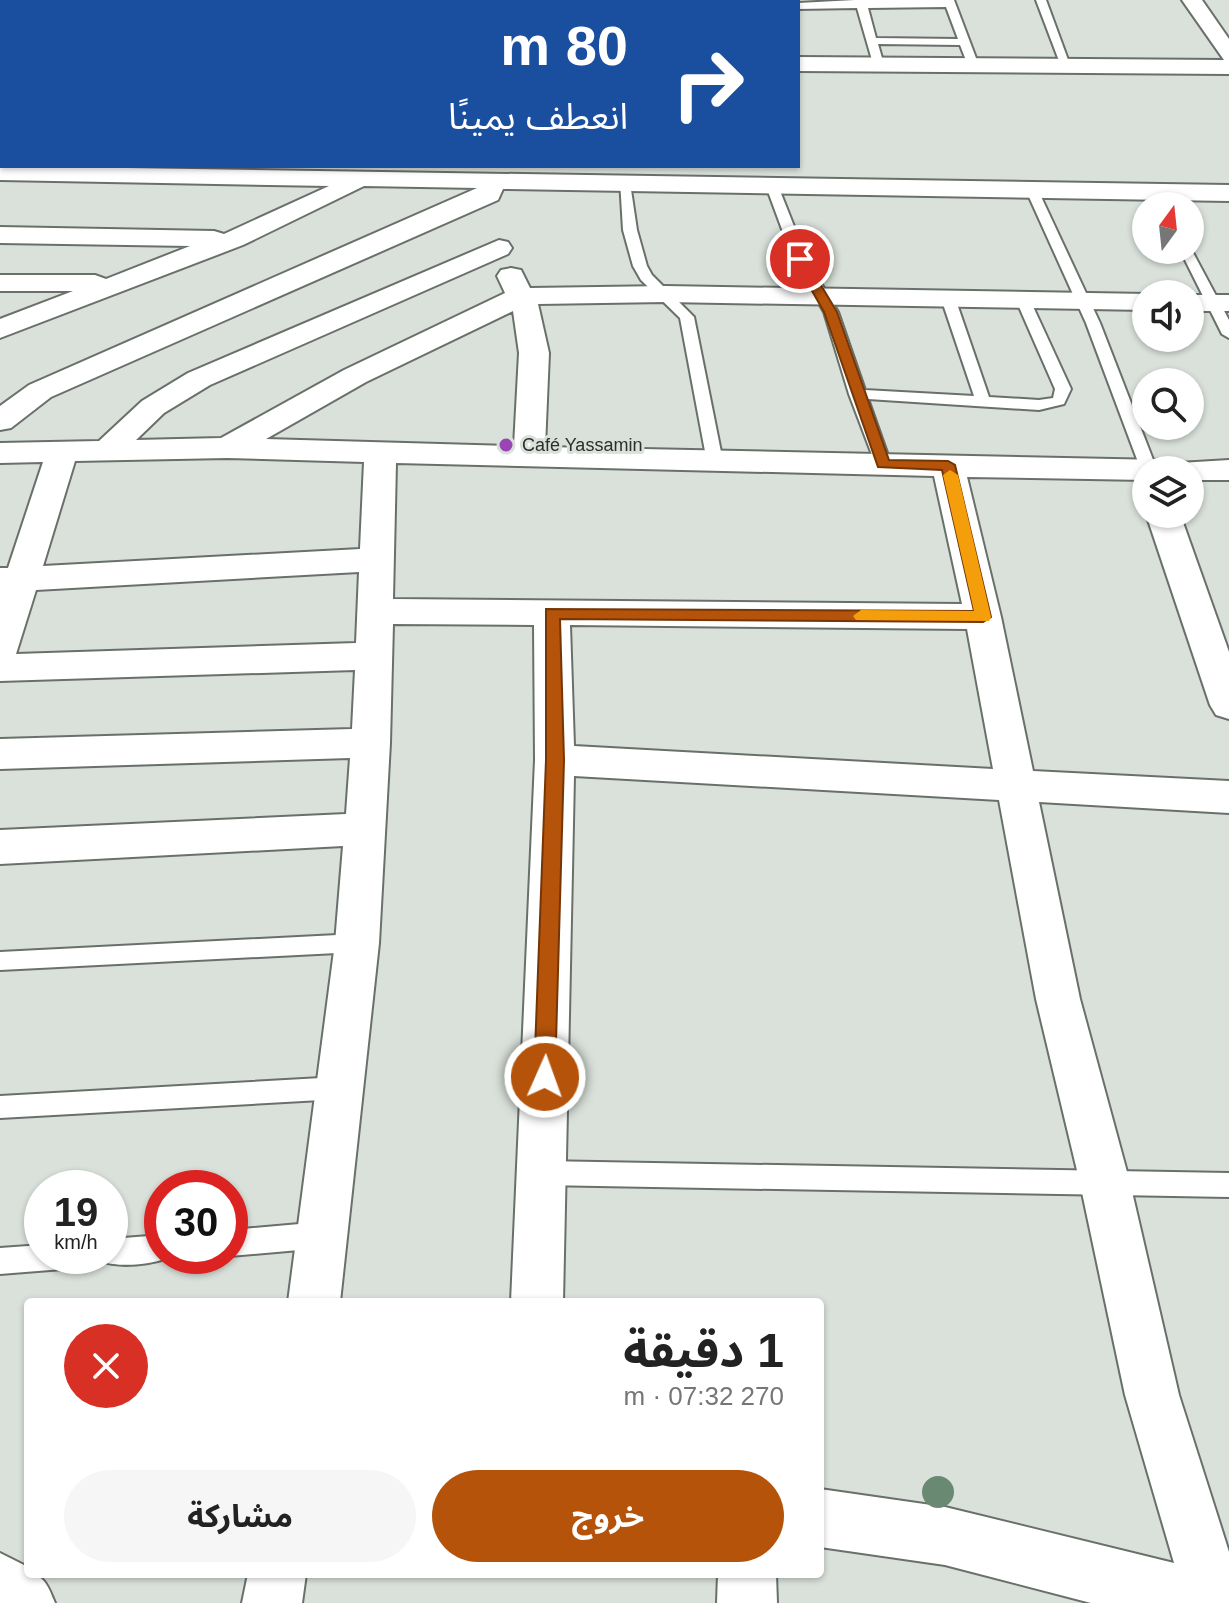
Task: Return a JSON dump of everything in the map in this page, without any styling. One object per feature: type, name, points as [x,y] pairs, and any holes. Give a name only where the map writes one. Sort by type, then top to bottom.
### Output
[{"type":"street","points":[[1192,0],[1219,26],[1229,55]]},
{"type":"street","points":[[800,64],[1229,67]]},
{"type":"street","points":[[195,178],[216,168]]},
{"type":"street","points":[[0,173],[88,171],[195,178],[362,180],[490,189],[621,174],[772,186],[1031,188],[1132,196]]},
{"type":"street","points":[[0,329],[234,239],[362,180]]},
{"type":"street","points":[[490,189],[499,248],[531,328],[534,353],[529,457]]},
{"type":"street","points":[[0,421],[40,391],[490,189]]},
{"type":"street","points":[[1204,195],[1229,193]]},
{"type":"street","points":[[0,235],[234,239]]},
{"type":"street","points":[[109,449],[153,407],[199,379],[499,248]]},
{"type":"street","points":[[0,283],[119,283]]},
{"type":"street","points":[[227,448],[355,376],[520,297],[557,294],[821,295],[1132,302]]},
{"type":"street","points":[[0,453],[227,448],[1132,470]]},
{"type":"street","points":[[0,650],[12,579],[62,451]]},
{"type":"street","points":[[314,1298],[357,943],[371,743],[380,452]]},
{"type":"street","points":[[824,1519],[945,1536],[1118,1592],[1220,1602],[1152,1395],[1105,1183],[1058,999],[983,617],[948,465]]},
{"type":"street","points":[[1204,470],[1229,470]]},
{"type":"street","points":[[1169,528],[1220,644],[1229,705]]},
{"type":"street","points":[[12,579],[375,560]]},
{"type":"street","points":[[375,611],[983,617]]},
{"type":"street","points":[[537,1298],[555,760],[552,613]]},
{"type":"street","points":[[0,668],[372,656]]},
{"type":"street","points":[[0,754],[371,743]]},
{"type":"street","points":[[555,760],[1229,797]]},
{"type":"street","points":[[0,847],[364,829]]},
{"type":"street","points":[[272,1603],[276,1578]]},
{"type":"street","points":[[747,1578],[747,1603]]},
{"type":"street","points":[[0,1582],[25,1603]]},
{"type":"lane","points":[[1041,0],[1067,66]]},
{"type":"lane","points":[[860,2],[878,65]]},
{"type":"lane","points":[[800,6],[949,2],[973,66]]},
{"type":"lane","points":[[870,41],[963,42]]},
{"type":"lane","points":[[621,174],[630,230],[640,266],[646,277],[687,317],[715,462]]},
{"type":"lane","points":[[772,186],[800,259],[831,312],[883,464]]},
{"type":"lane","points":[[1031,188],[1083,302],[1144,456]]},
{"type":"lane","points":[[1193,264],[1229,334]]},
{"type":"lane","points":[[948,298],[983,402]]},
{"type":"lane","points":[[857,394],[1039,405],[1061,399],[1063,389],[1023,300]]},
{"type":"lane","points":[[0,961],[357,943]]},
{"type":"lane","points":[[0,1107],[339,1088]]},
{"type":"lane","points":[[542,1173],[1229,1185]]},
{"type":"lane","points":[[248,1241],[322,1235]]},
{"type":"lane","points":[[0,1261],[24,1259]]},
{"type":"slow traffic","points":[[861,616],[983,617],[950,475]]},
{"type":"place","name":"Café Yassamin","points":[[506,445]]},
{"type":"route","points":[[545,1077],[555,760],[552,613],[983,617],[948,465],[883,464],[831,312],[800,259]]}]
